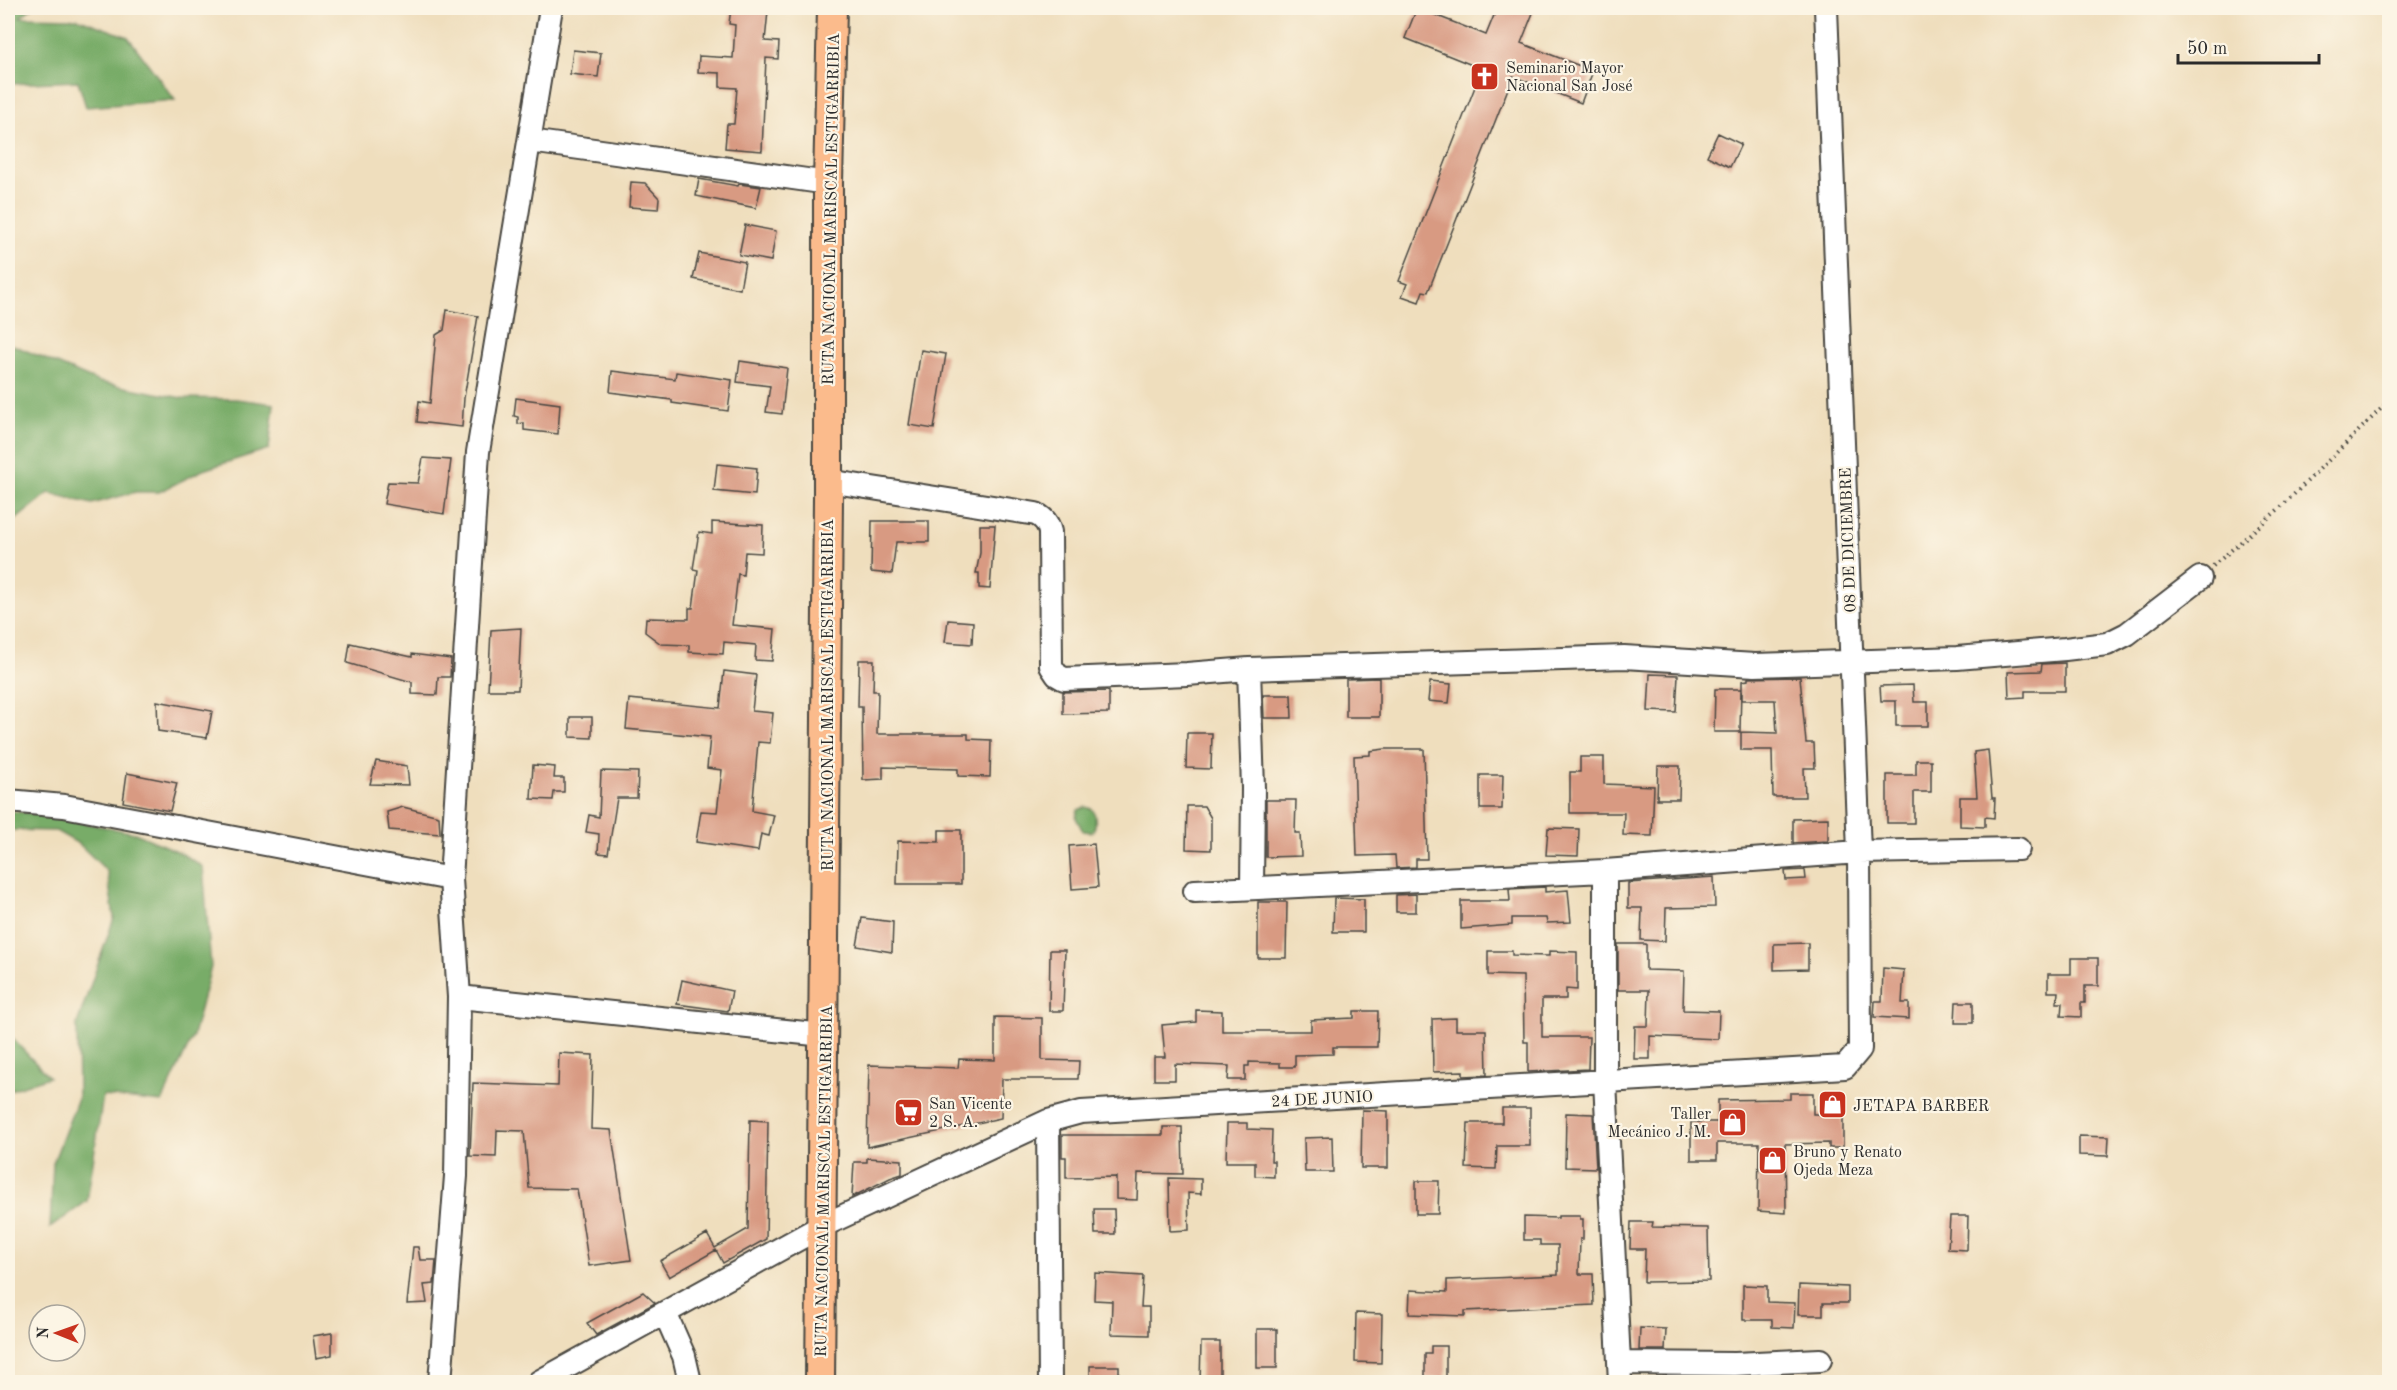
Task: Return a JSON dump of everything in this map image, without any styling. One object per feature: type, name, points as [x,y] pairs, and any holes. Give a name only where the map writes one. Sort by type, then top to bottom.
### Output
[{"type":"main road","name":"RUTA NACIONAL MARISCAL ESTIGARRIBIA","points":[[820,1383],[828,481],[828,183],[832,8]]},
{"type":"street","points":[[440,1383],[456,1176],[459,997],[451,879],[478,452],[551,8]]},
{"type":"street","name":"08 DE DICIEMBRE","points":[[1826,8],[1859,852],[1860,1049],[1845,1067]]},
{"type":"street","points":[[530,141],[828,183]]},
{"type":"street","points":[[828,481],[1035,514],[1046,521],[1050,532],[1051,666],[1060,677],[1624,657],[1755,665],[1956,658],[2065,650],[2108,644],[2127,634],[2200,578]]},
{"type":"street","points":[[1249,669],[1253,788],[1252,887]]},
{"type":"street","points":[[8,801],[64,806],[451,879]]},
{"type":"street","points":[[1195,891],[1605,871],[1859,852],[2018,849]]},
{"type":"street","points":[[1605,871],[1605,1081],[1620,1373],[1820,1360]]},
{"type":"street","points":[[459,997],[824,1035]]},
{"type":"street","name":"24 DE JUNIO","points":[[539,1383],[822,1226],[1048,1121],[1081,1112],[1845,1067]]},
{"type":"street","points":[[1048,1121],[1050,1383]]},
{"type":"street","points":[[665,1313],[684,1356],[690,1383]]},
{"type":"path","points":[[2200,578],[2282,507],[2390,400]]},
{"type":"green space","points":[[8,8],[32,8],[20,17],[77,18],[128,37],[175,100],[86,107],[78,81],[8,84]]},
{"type":"green space","points":[[13,345],[99,382],[182,398],[236,399],[274,404],[269,449],[203,470],[159,492],[136,492],[92,504],[49,493],[8,526],[8,346]]},
{"type":"green space","points":[[1085,807],[1092,809],[1094,814],[1095,824],[1092,832],[1083,831],[1076,818],[1078,810]]},
{"type":"green space","points":[[8,811],[39,814],[135,833],[181,853],[203,867],[211,967],[193,1036],[162,1102],[103,1096],[87,1201],[50,1228],[53,1163],[78,1098],[77,1024],[114,918],[107,871],[79,844],[56,831],[8,830]]},
{"type":"green space","points":[[8,1034],[49,1077],[8,1091]]},
{"type":"building","points":[[731,8],[768,11],[765,41],[779,42],[778,59],[766,58],[762,151],[725,148],[727,124],[734,124],[737,88],[720,87],[720,73],[698,72],[699,56],[733,58],[735,25],[729,24]]},
{"type":"building","points":[[1417,8],[1486,35],[1497,8],[1535,8],[1521,43],[1593,71],[1581,103],[1513,76],[1428,292],[1423,291],[1419,302],[1402,296],[1407,284],[1399,281],[1482,69],[1405,38]]},
{"type":"building","points":[[573,50],[601,53],[598,77],[570,74]]},
{"type":"building","points":[[1718,133],[1741,144],[1730,167],[1707,156]]},
{"type":"building","points":[[699,179],[738,186],[739,184],[761,187],[756,208],[696,196]]},
{"type":"building","points":[[631,182],[645,183],[659,198],[658,209],[629,207]]},
{"type":"building","points":[[745,225],[776,231],[771,261],[739,255]]},
{"type":"building","points":[[699,253],[745,262],[740,289],[693,279]]},
{"type":"building","points":[[447,310],[478,316],[464,398],[462,427],[417,422],[419,401],[430,403],[436,335],[444,330]]},
{"type":"building","points":[[921,350],[946,354],[934,429],[909,425]]},
{"type":"building","points":[[740,361],[787,368],[782,414],[766,412],[770,386],[737,382]]},
{"type":"building","points":[[612,371],[675,379],[676,372],[732,380],[728,411],[672,403],[672,400],[610,392]]},
{"type":"building","points":[[516,398],[560,404],[558,434],[524,430],[524,423],[518,424],[518,417],[514,416]]},
{"type":"building","points":[[423,458],[451,460],[444,514],[384,504],[388,482],[418,483]]},
{"type":"building","points":[[717,464],[757,468],[755,495],[714,491]]},
{"type":"building","points":[[872,521],[929,521],[929,542],[896,542],[892,574],[871,572]]},
{"type":"building","points":[[712,522],[763,525],[762,553],[745,552],[743,575],[738,574],[732,625],[775,629],[772,661],[755,660],[756,645],[724,642],[723,654],[689,652],[689,645],[661,644],[645,632],[646,618],[689,619],[689,608],[693,608],[698,570],[693,569],[699,532],[712,534]]},
{"type":"building","points":[[980,525],[995,525],[990,589],[979,588],[979,573],[976,573],[980,553]]},
{"type":"building","points":[[948,620],[973,622],[972,644],[945,642]]},
{"type":"building","points":[[521,628],[518,690],[488,690],[491,630]]},
{"type":"building","points":[[350,643],[412,657],[412,654],[451,659],[450,677],[438,677],[437,695],[412,694],[412,682],[347,663]]},
{"type":"building","points":[[859,660],[874,660],[873,691],[878,691],[877,734],[968,734],[968,739],[991,740],[990,777],[958,776],[958,769],[883,767],[883,779],[863,780],[862,707],[858,707]]},
{"type":"building","points":[[2065,663],[2065,691],[2025,691],[2025,697],[2009,698],[2008,672],[2041,671],[2042,664]]},
{"type":"building","points":[[724,671],[756,675],[752,711],[773,713],[770,743],[758,742],[752,811],[774,815],[769,836],[761,834],[758,851],[696,842],[701,811],[717,812],[722,770],[707,768],[710,737],[626,729],[629,699],[720,708]]},
{"type":"building","points":[[1650,674],[1678,675],[1676,712],[1648,711]]},
{"type":"building","points":[[1800,677],[1806,743],[1814,743],[1815,768],[1804,768],[1805,797],[1773,797],[1772,750],[1741,750],[1741,732],[1777,733],[1775,700],[1742,700],[1742,681],[1748,678]]},
{"type":"building","points":[[1379,678],[1379,717],[1346,717],[1346,679]]},
{"type":"building","points":[[1430,682],[1451,684],[1449,703],[1428,701]]},
{"type":"building","points":[[1913,685],[1914,702],[1928,702],[1928,726],[1896,726],[1896,701],[1881,701],[1880,686]]},
{"type":"building","points":[[1715,689],[1741,689],[1740,732],[1714,732]]},
{"type":"building","points":[[1109,691],[1109,713],[1063,714],[1063,692]]},
{"type":"building","points":[[1263,695],[1291,695],[1292,718],[1264,718]]},
{"type":"building","points":[[157,701],[212,711],[207,738],[158,731]]},
{"type":"building","points":[[570,717],[592,717],[592,738],[570,737]]},
{"type":"building","points":[[1187,733],[1212,733],[1211,769],[1186,768]]},
{"type":"building","points":[[1424,749],[1427,859],[1416,859],[1416,867],[1396,868],[1395,855],[1357,856],[1354,756],[1370,755],[1370,751]]},
{"type":"building","points":[[1988,750],[1992,798],[1995,798],[1994,818],[1985,817],[1985,827],[1960,826],[1960,797],[1977,797],[1974,752]]},
{"type":"building","points":[[1580,757],[1604,757],[1604,784],[1654,786],[1652,836],[1623,835],[1624,813],[1570,813],[1570,772],[1580,772]]},
{"type":"building","points":[[1916,760],[1931,760],[1931,792],[1914,792],[1914,823],[1887,823],[1887,775],[1916,775]]},
{"type":"building","points":[[376,761],[407,766],[409,785],[370,784]]},
{"type":"building","points":[[533,765],[555,767],[554,778],[564,778],[564,792],[554,792],[553,800],[531,799]]},
{"type":"building","points":[[1658,766],[1680,766],[1679,799],[1657,799]]},
{"type":"building","points":[[601,771],[638,772],[637,798],[617,798],[608,854],[598,853],[599,834],[586,832],[589,815],[599,817]]},
{"type":"building","points":[[127,773],[177,783],[170,811],[123,802]]},
{"type":"building","points":[[1480,775],[1503,775],[1502,809],[1480,809]]},
{"type":"building","points":[[1266,800],[1296,800],[1295,833],[1300,833],[1301,856],[1266,857]]},
{"type":"building","points":[[1187,806],[1204,806],[1211,818],[1211,850],[1186,849]]},
{"type":"building","points":[[403,807],[439,816],[440,834],[389,830],[387,812]]},
{"type":"building","points":[[1828,818],[1828,841],[1793,843],[1793,819]]},
{"type":"building","points":[[1548,828],[1579,829],[1578,856],[1546,855]]},
{"type":"building","points":[[939,830],[961,830],[961,884],[897,884],[898,841],[939,842]]},
{"type":"building","points":[[1094,844],[1098,887],[1072,889],[1069,846]]},
{"type":"building","points":[[1805,870],[1806,879],[1786,880],[1785,871]]},
{"type":"building","points":[[1714,877],[1715,907],[1666,908],[1665,941],[1641,940],[1642,908],[1628,908],[1628,883]]},
{"type":"building","points":[[1545,887],[1545,892],[1568,890],[1571,922],[1547,923],[1546,918],[1512,918],[1512,925],[1461,929],[1461,901],[1510,901],[1509,889]]},
{"type":"building","points":[[1416,894],[1416,912],[1396,912],[1396,895]]},
{"type":"building","points":[[1334,898],[1364,899],[1364,932],[1333,932]]},
{"type":"building","points":[[1258,902],[1287,902],[1286,958],[1258,958]]},
{"type":"building","points":[[862,918],[893,922],[892,952],[857,946]]},
{"type":"building","points":[[1808,943],[1808,969],[1774,970],[1774,944]]},
{"type":"building","points":[[1618,944],[1646,944],[1646,970],[1684,971],[1683,1010],[1719,1011],[1718,1039],[1650,1036],[1650,1059],[1634,1059],[1635,1026],[1648,1026],[1649,990],[1618,990]]},
{"type":"building","points":[[1050,950],[1065,950],[1063,1011],[1049,1011]]},
{"type":"building","points":[[1488,951],[1512,951],[1512,955],[1549,956],[1549,951],[1577,952],[1577,990],[1566,989],[1566,999],[1542,999],[1542,1037],[1589,1037],[1588,1069],[1528,1072],[1528,1042],[1524,1042],[1523,976],[1488,975]]},
{"type":"building","points":[[2071,958],[2098,958],[2098,986],[2085,986],[2085,1003],[2081,1003],[2081,1017],[2061,1016],[2062,1003],[2057,1003],[2058,992],[2048,992],[2048,974],[2071,974]]},
{"type":"building","points":[[1883,968],[1904,970],[1902,1003],[1909,1003],[1909,1019],[1874,1017],[1875,1001],[1882,1001]]},
{"type":"building","points":[[682,980],[732,991],[728,1011],[677,1004]]},
{"type":"building","points":[[1956,1002],[1973,1002],[1973,1023],[1955,1023]]},
{"type":"building","points":[[1196,1010],[1222,1011],[1222,1031],[1311,1031],[1311,1020],[1354,1018],[1354,1011],[1378,1011],[1377,1047],[1333,1047],[1333,1054],[1295,1055],[1295,1067],[1280,1067],[1280,1063],[1249,1062],[1249,1066],[1245,1066],[1245,1080],[1228,1080],[1229,1066],[1175,1064],[1175,1080],[1154,1080],[1154,1057],[1165,1057],[1162,1025],[1196,1022]]},
{"type":"building","points":[[995,1017],[1042,1018],[1042,1060],[1079,1061],[1078,1079],[1002,1079],[1001,1118],[867,1147],[869,1065],[958,1068],[959,1059],[995,1060]]},
{"type":"building","points":[[1456,1018],[1456,1030],[1486,1030],[1487,1075],[1463,1076],[1463,1071],[1433,1072],[1432,1019]]},
{"type":"building","points":[[559,1053],[593,1055],[591,1129],[611,1130],[631,1260],[589,1266],[577,1189],[529,1188],[524,1131],[497,1130],[496,1157],[470,1156],[473,1083],[558,1086]]},
{"type":"building","points":[[1790,1093],[1813,1093],[1813,1114],[1843,1114],[1843,1148],[1829,1148],[1829,1143],[1785,1144],[1786,1213],[1758,1211],[1759,1143],[1717,1143],[1717,1160],[1691,1160],[1691,1122],[1718,1122],[1718,1100],[1790,1099]]},
{"type":"building","points":[[1502,1108],[1530,1108],[1530,1146],[1497,1146],[1496,1169],[1466,1168],[1468,1123],[1502,1123]]},
{"type":"building","points":[[1362,1110],[1388,1111],[1388,1168],[1361,1168]]},
{"type":"building","points":[[1566,1113],[1593,1114],[1596,1168],[1565,1167]]},
{"type":"building","points":[[750,1120],[768,1121],[766,1239],[723,1263],[716,1250],[669,1277],[660,1261],[707,1234],[715,1248],[748,1229]]},
{"type":"building","points":[[1227,1123],[1247,1123],[1247,1129],[1272,1130],[1271,1161],[1274,1161],[1274,1177],[1255,1176],[1255,1162],[1226,1162]]},
{"type":"building","points":[[1163,1127],[1182,1127],[1183,1174],[1138,1173],[1137,1200],[1116,1199],[1116,1177],[1066,1178],[1066,1157],[1062,1157],[1062,1135],[1163,1135]]},
{"type":"building","points":[[2079,1136],[2109,1137],[2108,1156],[2079,1155]]},
{"type":"building","points":[[1332,1137],[1333,1172],[1305,1172],[1304,1138]]},
{"type":"building","points":[[867,1158],[902,1160],[902,1174],[852,1197],[854,1162],[867,1162]]},
{"type":"building","points":[[1169,1178],[1201,1179],[1201,1194],[1188,1193],[1189,1230],[1170,1231]]},
{"type":"building","points":[[1416,1181],[1439,1181],[1438,1214],[1416,1214]]},
{"type":"building","points":[[1094,1209],[1114,1209],[1115,1234],[1095,1234]]},
{"type":"building","points":[[1558,1216],[1580,1216],[1580,1219],[1583,1219],[1579,1274],[1593,1274],[1594,1305],[1465,1311],[1465,1316],[1409,1314],[1410,1290],[1447,1292],[1447,1280],[1558,1275],[1558,1245],[1540,1245],[1540,1240],[1524,1240],[1524,1217],[1558,1218]]},
{"type":"building","points":[[1950,1216],[1968,1216],[1967,1250],[1948,1249]]},
{"type":"building","points":[[1631,1222],[1653,1222],[1652,1227],[1708,1228],[1709,1281],[1644,1282],[1645,1249],[1630,1249]]},
{"type":"building","points":[[413,1247],[418,1247],[420,1260],[436,1260],[434,1284],[424,1285],[427,1303],[407,1304]]},
{"type":"building","points":[[1095,1273],[1143,1276],[1141,1307],[1149,1307],[1149,1335],[1111,1334],[1112,1301],[1094,1300]]},
{"type":"building","points":[[1743,1285],[1767,1286],[1767,1302],[1795,1303],[1794,1328],[1772,1327],[1772,1320],[1743,1320]]},
{"type":"building","points":[[1799,1285],[1848,1287],[1848,1303],[1823,1303],[1823,1315],[1798,1315]]},
{"type":"building","points":[[643,1292],[655,1303],[596,1335],[587,1323]]},
{"type":"building","points":[[1356,1313],[1382,1314],[1381,1363],[1355,1362]]},
{"type":"building","points":[[1640,1328],[1666,1329],[1665,1350],[1639,1350]]},
{"type":"building","points":[[1257,1329],[1277,1329],[1277,1368],[1257,1368]]},
{"type":"building","points":[[332,1333],[332,1355],[316,1358],[313,1336]]},
{"type":"building","points":[[1201,1342],[1220,1342],[1220,1383],[1200,1383]]},
{"type":"building","points":[[1431,1346],[1446,1346],[1446,1378],[1425,1378],[1425,1354],[1431,1354]]},
{"type":"building","points":[[1090,1366],[1119,1366],[1119,1383],[1090,1383]]},
{"type":"place","name":"Seminario Mayor Nacional San José","points":[[1485,76]]},
{"type":"place","name":"JETAPA BARBER","points":[[1832,1105]]},
{"type":"place","name":"San Vicente 2 S. A.","points":[[908,1112]]},
{"type":"place","name":"Taller Mecánico J. M.","points":[[1732,1122]]},
{"type":"place","name":"Bruno y Renato Ojeda Meza","points":[[1772,1160]]}]
